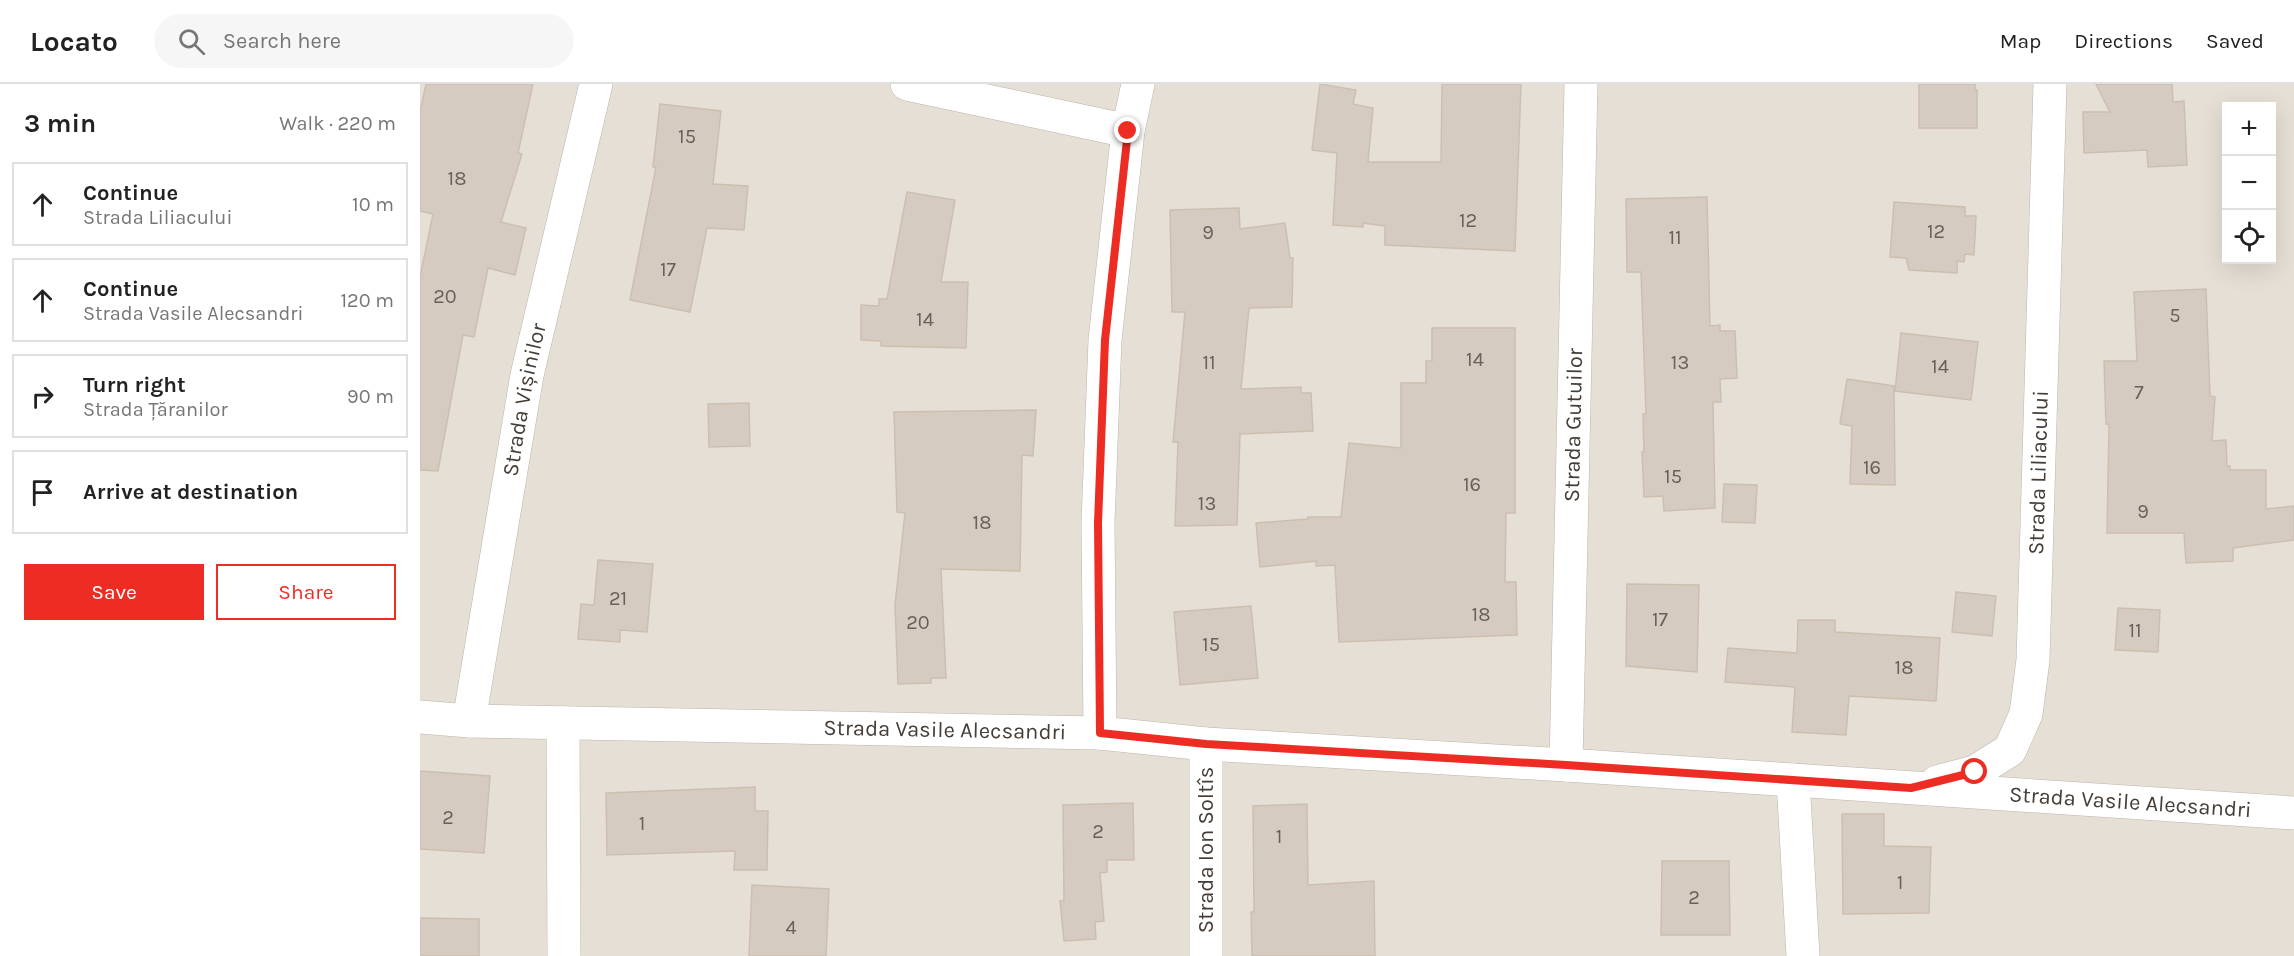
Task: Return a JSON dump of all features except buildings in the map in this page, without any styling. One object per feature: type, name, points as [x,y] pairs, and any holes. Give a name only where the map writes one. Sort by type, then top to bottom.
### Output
[{"type":"street","name":"Strada Vișinilor","points":[[469,721],[527,375],[596,84]]},
{"type":"street","points":[[907,84],[1128,131]]},
{"type":"street","points":[[1100,733],[1098,523],[1105,340],[1128,131],[1138,84]]},
{"type":"street","name":"Strada Gutuilor","points":[[1566,765],[1581,84]]},
{"type":"street","name":"Strada Liliacului","points":[[1911,788],[1975,772],[2010,750],[2026,714],[2033,660],[2050,84]]},
{"type":"street","name":"Strada Vasile Alecsandri","points":[[420,717],[469,721],[1100,733],[1206,744],[1566,765],[2294,813]]},
{"type":"street","points":[[563,723],[564,956]]},
{"type":"street","name":"Strada Ion Soltîs","points":[[1206,744],[1206,956]]},
{"type":"street","points":[[1793,780],[1803,956]]},
{"type":"shaded area","points":[[420,84],[2294,84],[2294,956],[420,956]]},
{"type":"route","points":[[1128,131],[1105,340],[1098,523],[1100,733],[1206,744],[1911,788],[1975,772]]}]
